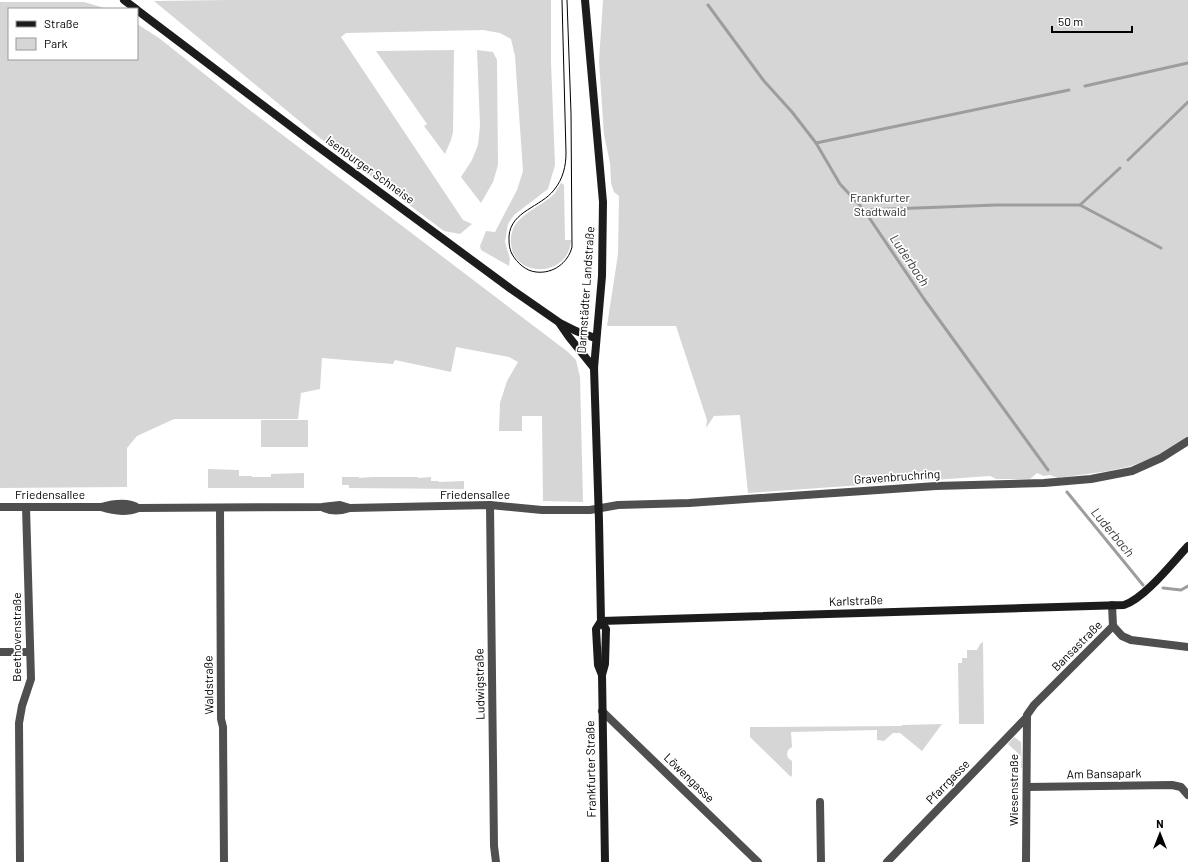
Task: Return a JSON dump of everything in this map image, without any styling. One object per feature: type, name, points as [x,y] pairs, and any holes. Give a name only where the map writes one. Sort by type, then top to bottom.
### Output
[{"type":"main road","name":"Isenburger Schneise","points":[[124,0],[135,8]]},
{"type":"main road","name":"Darmstädter Landstraße","points":[[585,0],[603,202],[602,276],[595,338],[594,368],[599,509]]},
{"type":"main road","name":"Isenburger Schneise","points":[[138,11],[321,149],[511,289],[560,323],[595,338]]},
{"type":"main road","points":[[560,323],[569,337],[594,368]]},
{"type":"main road","name":"Frankfurter Straße","points":[[599,509],[601,621],[596,629],[598,665],[602,675],[605,862]]},
{"type":"main road","points":[[1112,605],[1134,601],[1143,594],[1188,546]]},
{"type":"main road","name":"Karlstraße","points":[[601,621],[1112,605]]},
{"type":"street","name":"Gravenbruchring","points":[[599,509],[618,505],[689,503],[936,486],[1044,483],[1085,480],[1139,469],[1188,441]]},
{"type":"street","name":"Friedensallee","points":[[0,507],[101,507],[111,511],[120,511],[138,508],[322,507],[340,505],[350,508],[490,505],[542,510],[599,509]]},
{"type":"street","name":"Ludwigstraße","points":[[490,505],[494,846],[496,862]]},
{"type":"street","name":"Beethovenstraße","points":[[20,862],[18,723],[30,682],[26,507]]},
{"type":"street","name":"Waldstraße","points":[[220,508],[219,613],[221,719],[223,727],[224,862]]},
{"type":"street","name":"Bansastraße","points":[[1026,718],[1028,712],[1034,705],[1113,626],[1112,605]]},
{"type":"street","points":[[1113,626],[1122,636],[1131,640],[1188,647]]},
{"type":"street","points":[[0,652],[30,652]]},
{"type":"street","name":"Löwengasse","points":[[602,711],[758,862]]},
{"type":"street","name":"Wiesenstraße","points":[[1026,718],[1026,862]]},
{"type":"street","name":"Pfarrgasse","points":[[887,862],[1026,718]]},
{"type":"street","name":"Am Bansapark","points":[[1027,787],[1172,785],[1181,787],[1188,795]]},
{"type":"street","points":[[820,802],[821,862]]},
{"type":"green space","points":[[551,0],[551,62],[555,165],[548,189],[514,215],[508,224],[505,242],[510,259],[509,266],[481,250],[480,246],[486,231],[495,232],[517,190],[523,171],[515,56],[511,39],[500,33],[483,30],[346,33],[341,37],[463,220],[472,224],[460,234],[444,231],[320,138],[154,1]]},
{"type":"green space","name":"Frankfurter Stadtwald","points":[[603,0],[1188,0],[1188,436],[1153,458],[1131,466],[1109,471],[1058,478],[1050,475],[1044,476],[1037,473],[1030,479],[996,479],[990,476],[748,493],[740,415],[714,416],[706,428],[707,420],[676,326],[607,326],[618,254],[619,196],[614,192],[611,183],[610,163],[604,135],[599,61]]},
{"type":"green space","points":[[0,2],[84,2],[105,8],[8,8],[8,60],[138,60],[138,25],[159,38],[247,108],[568,352],[576,360],[580,377],[583,502],[543,501],[542,416],[522,416],[522,431],[499,431],[500,403],[507,381],[518,362],[509,357],[456,347],[451,372],[395,360],[393,364],[322,358],[320,389],[301,393],[298,419],[174,419],[137,436],[127,448],[127,487],[0,488]]},
{"type":"green space","points":[[454,50],[453,132],[445,154],[424,126],[427,124],[376,51]]},
{"type":"green space","points":[[477,50],[493,52],[497,60],[498,165],[493,182],[481,203],[461,177],[472,160],[478,145],[480,126]]},
{"type":"green space","points":[[561,183],[564,185],[565,240],[571,240],[568,253],[561,262],[552,267],[541,269],[530,268],[521,263],[514,255],[511,243],[512,234],[520,219],[555,193]]},
{"type":"green space","points":[[261,420],[308,420],[308,447],[261,447]]},
{"type":"green space","points":[[208,469],[239,470],[239,476],[252,477],[271,477],[271,474],[304,473],[304,488],[208,488]]},
{"type":"green space","points":[[342,477],[431,477],[431,481],[439,482],[464,481],[464,489],[349,488],[349,485],[342,485]]},
{"type":"green space","points":[[983,642],[984,724],[959,724],[958,663],[962,663],[962,658],[967,658],[967,650],[977,650]]},
{"type":"green space","points":[[942,724],[922,751],[900,733],[893,733],[884,741],[877,740],[877,730],[791,732],[792,747],[788,750],[787,754],[788,758],[792,761],[791,777],[750,737],[750,727],[902,726]]},
{"type":"green space","points":[[1014,737],[1021,742],[1022,768],[1021,756],[1008,744]]},
{"type":"waterway","name":"Luderbach","points":[[708,5],[764,81],[792,112],[816,143],[840,184],[864,210],[924,299],[1048,470]]},
{"type":"waterway","points":[[1085,86],[1188,63]]},
{"type":"waterway","points":[[816,143],[1069,90]]},
{"type":"waterway","points":[[1128,160],[1188,102]]},
{"type":"waterway","points":[[1080,205],[1120,168]]},
{"type":"waterway","points":[[864,210],[996,205],[1080,205],[1161,248]]},
{"type":"waterway","name":"Luderbach","points":[[1067,492],[1143,585]]},
{"type":"waterway","name":"Luderbach","points":[[1163,588],[1181,590],[1188,586]]},
{"type":"tram line","points":[[562,0],[566,153],[565,168],[562,177],[554,190],[515,221],[509,236],[510,248],[514,257],[525,268],[536,272],[548,271],[559,266],[567,258],[572,247],[571,113],[567,0]]}]
